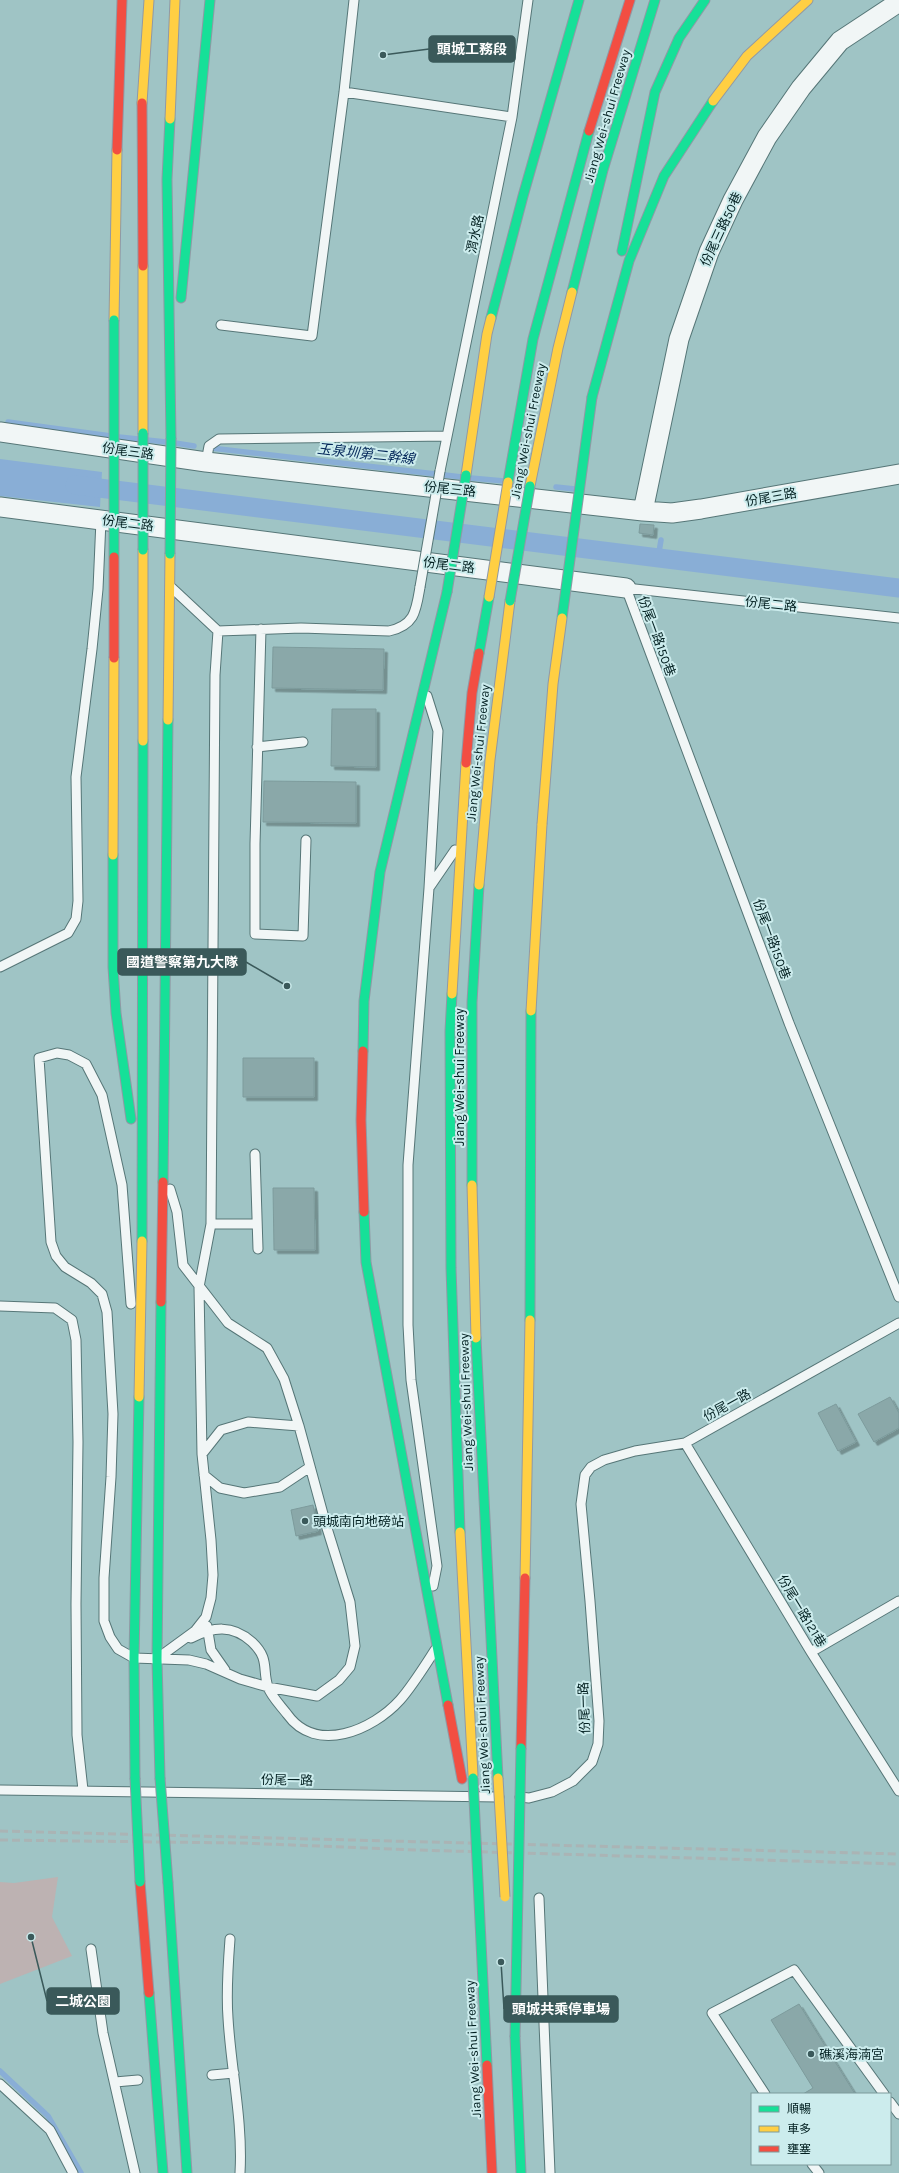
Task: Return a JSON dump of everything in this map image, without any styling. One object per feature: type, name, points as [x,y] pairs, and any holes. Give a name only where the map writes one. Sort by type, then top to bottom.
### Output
[{"type":"highway","points":[[122,0],[118,99],[114,320],[113,967],[116,1013],[132,1132],[142,1242]]},
{"type":"highway","points":[[149,0],[142,96],[142,1242],[134,1658],[135,1778],[140,1882],[163,2173]]},
{"type":"highway","points":[[175,0],[167,179],[171,587],[157,1717],[187,2173]]},
{"type":"highway","points":[[180,306],[210,0]]},
{"type":"highway","points":[[475,1822],[467,1805],[366,1262],[361,1120],[364,1001],[378,887],[447,592],[488,334],[525,188],[579,0]]},
{"type":"highway","name":"Jiang Wei-shui Freeway","points":[[492,2173],[459,1503],[449,1146],[450,1030],[460,842],[472,693],[533,339],[579,164],[630,0]]},
{"type":"highway","name":"Jiang Wei-shui Freeway","points":[[506,1909],[477,1393],[472,1202],[472,1012],[482,845],[499,679],[510,601],[530,486],[558,348],[604,170],[655,0]]},
{"type":"highway","points":[[514,2037],[529,1433],[532,1008],[542,824],[554,684],[592,397],[655,92],[679,38],[705,0]]},
{"type":"highway","points":[[592,397],[629,261],[664,176],[700,118],[747,56],[808,0]]},
{"type":"highway","points":[[170,408],[178,322]]},
{"type":"highway","points":[[507,1932],[521,2173]]},
{"type":"street","name":"份尾三路50巷","points":[[643,511],[679,339],[709,252],[733,200],[767,137],[801,88],[840,40],[899,2]]},
{"type":"street","name":"份尾三路","points":[[0,432],[206,462],[672,513],[899,474]]},
{"type":"street","name":"份尾二路","points":[[0,507],[626,588]]},
{"type":"lane","points":[[221,325],[312,336],[344,92],[354,0]]},
{"type":"lane","name":"渭水路","points":[[218,631],[340,628],[389,631],[400,629],[414,616],[440,471],[512,117],[528,0]]},
{"type":"lane","points":[[344,92],[512,117]]},
{"type":"lane","points":[[206,462],[209,446],[219,439],[447,436]]},
{"type":"lane","points":[[0,967],[68,933],[76,919],[78,901],[76,777],[93,642],[101,520]]},
{"type":"lane","points":[[171,587],[218,631],[215,675],[211,1224],[199,1288],[202,1454],[213,1575],[211,1598],[206,1617],[210,1650],[227,1672]]},
{"type":"lane","name":"份尾二路","points":[[626,588],[899,618]]},
{"type":"lane","name":"份尾一路150巷","points":[[626,588],[789,1023],[899,1297]]},
{"type":"lane","points":[[261,629],[257,747],[255,934],[303,936],[306,840]]},
{"type":"lane","points":[[425,691],[438,731],[429,888],[407,1188],[408,1350],[437,1566],[429,1605]]},
{"type":"lane","points":[[257,747],[303,742]]},
{"type":"lane","points":[[429,888],[460,842]]},
{"type":"lane","points":[[139,1448],[125,1213],[116,1155],[102,1095],[86,1064],[70,1055],[57,1053],[39,1058],[51,1242],[56,1256],[65,1268],[90,1283],[102,1294],[108,1312],[113,1414],[111,1477],[104,1578],[104,1621],[110,1637],[118,1649],[134,1658],[189,1660],[206,1664],[268,1687],[316,1696],[339,1680],[350,1667],[354,1646],[350,1602],[284,1379],[267,1348],[228,1323],[199,1288],[183,1265],[177,1212],[164,1170]]},
{"type":"lane","points":[[255,1154],[256,1224],[258,1249]]},
{"type":"lane","points":[[211,1224],[256,1224]]},
{"type":"lane","points":[[0,1306],[55,1308],[72,1320],[76,1340],[78,1442],[76,1604],[77,1735],[83,1790]]},
{"type":"lane","name":"份尾一路","points":[[0,1790],[83,1790],[529,1798],[552,1792],[573,1781],[592,1762],[598,1736],[590,1601],[581,1504],[586,1475],[591,1467],[604,1460],[635,1451],[685,1443],[899,1323]]},
{"type":"lane","points":[[202,1454],[221,1430],[248,1422],[299,1426]]},
{"type":"lane","name":"份尾一路121巷","points":[[685,1443],[811,1652],[899,1791]]},
{"type":"lane","points":[[204,1475],[220,1488],[244,1493],[280,1487],[310,1468]]},
{"type":"lane","points":[[811,1652],[899,1601]]},
{"type":"lane","points":[[157,1659],[195,1631],[206,1617]]},
{"type":"lane","points":[[182,1642],[214,1628],[229,1630],[244,1636],[261,1652],[266,1665],[268,1687],[291,1720],[304,1730],[324,1736],[342,1735],[364,1728],[383,1716],[400,1700],[437,1647]]},
{"type":"lane","points":[[539,1898],[550,2173]]},
{"type":"lane","points":[[230,1939],[227,2004],[241,2140],[240,2173]]},
{"type":"lane","points":[[91,1950],[103,2033],[135,2173]]},
{"type":"lane","points":[[765,2093],[712,2013],[794,1970],[883,2093]]},
{"type":"lane","points":[[212,2075],[234,2073]]},
{"type":"lane","points":[[115,2082],[138,2080]]},
{"type":"lane","points":[[0,2084],[50,2130],[73,2173]]},
{"type":"lane","points":[[891,2103],[899,2114]]},
{"type":"lane","points":[[813,2165],[819,2173]]},
{"type":"shaded area","points":[[58,1877],[52,1917],[72,1956],[0,1984],[0,1882],[14,1883]]},
{"type":"water","points":[[0,459],[102,472],[100,507],[0,496]]},
{"type":"building","points":[[640,524],[654,525],[653,535],[639,533]]},
{"type":"building","points":[[273,647],[384,649],[383,690],[272,688]]},
{"type":"building","points":[[332,709],[376,709],[376,767],[331,766]]},
{"type":"building","points":[[264,781],[356,782],[356,823],[263,822]]},
{"type":"building","points":[[243,1058],[314,1058],[314,1097],[243,1097]]},
{"type":"building","points":[[273,1188],[314,1188],[315,1250],[274,1250]]},
{"type":"building","points":[[890,1397],[899,1413],[899,1428],[874,1442],[858,1414]]},
{"type":"building","points":[[836,1404],[856,1442],[838,1451],[818,1413]]},
{"type":"building","name":"頭城南向地磅站","points":[[313,1505],[318,1531],[296,1536],[291,1510]]},
{"type":"building","name":"礁溪海湳宮","points":[[799,2004],[854,2093],[805,2093],[813,2088],[771,2020]]},
{"type":"waterway","name":"玉泉圳第二幹線","points":[[8,422],[111,436]]},
{"type":"waterway","name":"玉泉圳第二幹線","points":[[119,437],[138,439]]},
{"type":"waterway","name":"玉泉圳第二幹線","points":[[147,440],[166,442]]},
{"type":"waterway","name":"玉泉圳第二幹線","points":[[175,443],[194,446]]},
{"type":"waterway","name":"玉泉圳第二幹線","points":[[211,448],[462,477]]},
{"type":"waterway","name":"玉泉圳第二幹線","points":[[471,478],[504,481]]},
{"type":"waterway","points":[[75,485],[899,588]]},
{"type":"waterway","name":"玉泉圳第二幹線","points":[[556,487],[575,489]]},
{"type":"waterway","points":[[658,558],[661,540]]},
{"type":"waterway","points":[[0,2071],[48,2116],[81,2173]]},
{"type":"railway","points":[[0,1831],[899,1854]]},
{"type":"railway","points":[[0,1840],[242,1843],[417,1850],[899,1864]]},
{"type":"traffic: fast","points":[[181,298],[210,0]]},
{"type":"traffic: fast","points":[[491,318],[523,196],[579,0]]},
{"type":"traffic: fast","points":[[572,292],[603,170],[655,0]]},
{"type":"traffic: fast","points":[[622,251],[655,92],[679,38],[705,0]]},
{"type":"traffic: fast","points":[[592,397],[629,261],[664,176],[713,101]]},
{"type":"traffic: fast","points":[[170,119],[167,179],[171,438]]},
{"type":"traffic: fast","points":[[508,482],[533,339],[589,131]]},
{"type":"traffic: fast","points":[[114,320],[114,557]]},
{"type":"traffic: fast","points":[[562,618],[592,397]]},
{"type":"traffic: fast","points":[[143,433],[143,550]]},
{"type":"traffic: fast","points":[[170,554],[171,438]]},
{"type":"traffic: fast","points":[[447,592],[466,475]]},
{"type":"traffic: fast","points":[[510,601],[530,486]]},
{"type":"traffic: fast","points":[[363,1051],[364,1001],[380,872],[447,592]]},
{"type":"traffic: fast","points":[[479,653],[489,597]]},
{"type":"traffic: fast","points":[[163,1182],[168,720]]},
{"type":"traffic: fast","points":[[142,1241],[143,741]]},
{"type":"traffic: fast","points":[[113,855],[113,967],[116,1013],[131,1119]]},
{"type":"traffic: fast","points":[[472,1185],[472,1002],[479,885]]},
{"type":"traffic: fast","points":[[452,994],[450,1031],[451,1268],[460,1532]]},
{"type":"traffic: fast","points":[[530,1320],[531,1011]]},
{"type":"traffic: fast","points":[[364,1212],[366,1262],[448,1705]]},
{"type":"traffic: fast","points":[[160,1778],[157,1659],[161,1302]]},
{"type":"traffic: fast","points":[[476,1338],[498,1778]]},
{"type":"traffic: fast","points":[[135,1778],[134,1658],[139,1397]]},
{"type":"traffic: fast","points":[[515,2037],[521,1748]]},
{"type":"traffic: fast","points":[[135,1778],[140,1882]]},
{"type":"traffic: fast","points":[[160,1778],[168,1883]]},
{"type":"traffic: fast","points":[[473,1778],[487,2065]]},
{"type":"traffic: fast","points":[[168,1883],[187,2173]]},
{"type":"traffic: fast","points":[[149,1993],[163,2173]]},
{"type":"traffic: fast","points":[[515,2037],[521,2173]]},
{"type":"traffic: slow","points":[[142,103],[149,0]]},
{"type":"traffic: slow","points":[[170,119],[175,0]]},
{"type":"traffic: slow","points":[[713,101],[747,56],[808,0]]},
{"type":"traffic: slow","points":[[114,320],[117,150]]},
{"type":"traffic: slow","points":[[143,266],[143,433]]},
{"type":"traffic: slow","points":[[530,486],[558,348],[572,292]]},
{"type":"traffic: slow","points":[[466,475],[487,334],[491,318]]},
{"type":"traffic: slow","points":[[489,597],[508,482]]},
{"type":"traffic: slow","points":[[143,550],[143,741]]},
{"type":"traffic: slow","points":[[168,720],[170,554]]},
{"type":"traffic: slow","points":[[479,885],[490,760],[510,601]]},
{"type":"traffic: slow","points":[[542,824],[553,684],[562,618]]},
{"type":"traffic: slow","points":[[113,855],[114,658]]},
{"type":"traffic: slow","points":[[452,994],[466,763]]},
{"type":"traffic: slow","points":[[531,1011],[542,824]]},
{"type":"traffic: slow","points":[[472,1185],[476,1338]]},
{"type":"traffic: slow","points":[[139,1397],[142,1241]]},
{"type":"traffic: slow","points":[[525,1578],[530,1320]]},
{"type":"traffic: slow","points":[[460,1532],[473,1775]]},
{"type":"traffic: slow","points":[[498,1778],[505,1897]]},
{"type":"traffic: jam","points":[[117,150],[122,0]]},
{"type":"traffic: jam","points":[[589,131],[630,0]]},
{"type":"traffic: jam","points":[[142,103],[143,266]]},
{"type":"traffic: jam","points":[[114,557],[114,658]]},
{"type":"traffic: jam","points":[[466,763],[472,693],[479,653]]},
{"type":"traffic: jam","points":[[363,1051],[361,1120],[364,1212]]},
{"type":"traffic: jam","points":[[161,1302],[163,1182]]},
{"type":"traffic: jam","points":[[521,1748],[525,1578]]},
{"type":"traffic: jam","points":[[448,1705],[462,1779]]},
{"type":"traffic: jam","points":[[140,1882],[149,1993]]},
{"type":"traffic: jam","points":[[487,2065],[492,2173]]},
{"type":"place","name":"頭城工務段","points":[[383,55]]},
{"type":"place","name":"國道警察第九大隊","points":[[287,986]]},
{"type":"place","name":"頭城南向地磅站","points":[[305,1521]]},
{"type":"place","name":"二城公園","points":[[31,1937]]},
{"type":"place","name":"頭城共乘停車場","points":[[501,1962]]},
{"type":"place","name":"礁溪海湳宮","points":[[811,2054]]}]
